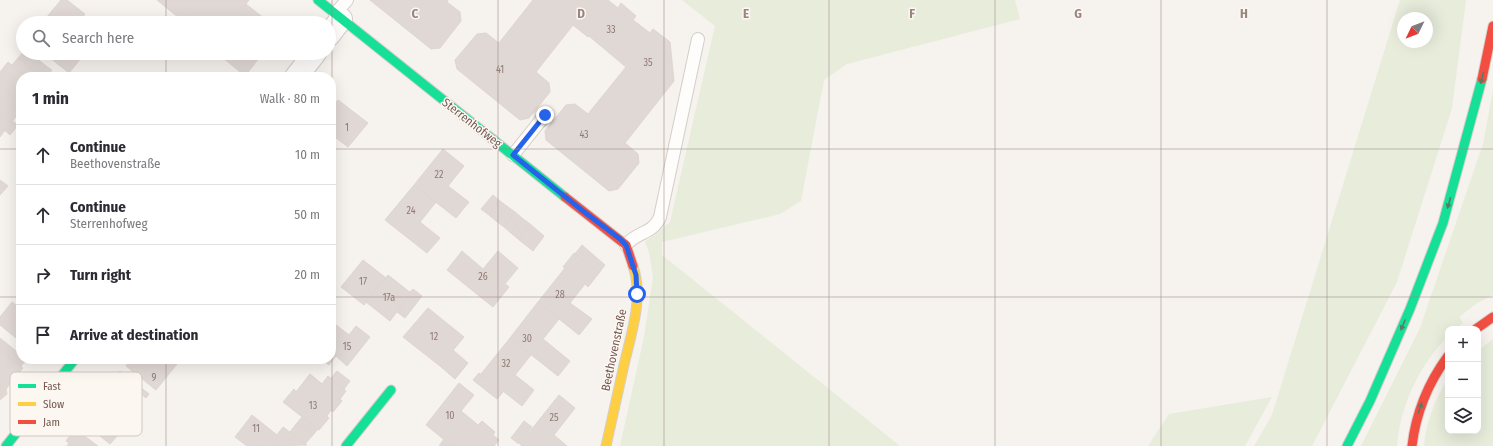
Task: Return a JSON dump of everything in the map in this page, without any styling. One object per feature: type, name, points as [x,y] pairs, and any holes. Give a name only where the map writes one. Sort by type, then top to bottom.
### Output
[{"type":"main road","name":"Sterrenhofweg","points":[[318,0],[620,239],[626,245],[631,259]]},
{"type":"main road","points":[[1347,446],[1370,401],[1410,309],[1443,223],[1484,72],[1493,26]]},
{"type":"main road","name":"Beethovenstraße","points":[[606,446],[634,320],[637,294],[636,275],[631,259]]},
{"type":"main road","points":[[1480,326],[1493,317]]},
{"type":"main road","points":[[1412,446],[1413,435],[1420,408],[1430,385],[1445,361]]},
{"type":"main road","points":[[65,372],[71,364]]},
{"type":"main road","points":[[346,446],[391,390]]},
{"type":"main road","points":[[6,446],[14,436]]},
{"type":"street","points":[[300,72],[309,60]]},
{"type":"lane","points":[[626,245],[636,237],[657,225],[660,217],[698,39]]},
{"type":"lane","points":[[513,155],[545,115]]},
{"type":"green space","points":[[682,0],[1015,0],[1020,19],[847,64],[824,80],[801,201],[780,214],[662,242],[662,255],[900,446],[620,446],[644,337],[653,277],[649,252],[645,242],[670,222],[715,26]]},
{"type":"green space","points":[[1400,0],[1466,0],[1452,108],[1397,282],[1312,446],[1254,446],[1272,415]]},
{"type":"green space","points":[[1493,90],[1493,295],[1477,303],[1459,317],[1463,323],[1459,326],[1445,326],[1445,339],[1420,373],[1407,401],[1402,416],[1397,446],[1361,446],[1420,328],[1483,144]]},
{"type":"green space","points":[[1493,339],[1493,446],[1424,446],[1432,411],[1445,384],[1445,434],[1481,434],[1481,349]]},
{"type":"green space","points":[[1272,397],[1245,446],[1148,446],[1169,414]]},
{"type":"building","points":[[61,0],[67,0],[85,14],[83,16],[48,16]]},
{"type":"building","points":[[157,0],[194,0],[181,16],[177,16]]},
{"type":"building","points":[[194,0],[249,0],[236,16],[181,16]]},
{"type":"building","points":[[370,0],[448,0],[447,2],[460,12],[461,21],[440,48],[431,49]]},
{"type":"building","points":[[533,0],[608,0],[618,8],[621,3],[636,16],[633,20],[650,33],[653,29],[670,42],[674,81],[625,143],[638,154],[639,163],[618,189],[609,191],[546,140],[545,131],[566,105],[575,104],[588,114],[626,67],[589,36],[588,37],[573,25],[536,72],[549,83],[550,92],[529,118],[520,120],[457,69],[455,60],[477,34],[486,33],[499,43]]},
{"type":"building","points":[[246,4],[261,16],[237,16]]},
{"type":"building","points":[[16,60],[21,60],[36,72],[21,72],[12,65]]},
{"type":"building","points":[[20,60],[39,60],[46,66],[41,72],[35,72]]},
{"type":"building","points":[[53,60],[79,60],[70,72]]},
{"type":"building","points":[[226,60],[258,60],[248,72],[240,72]]},
{"type":"building","points":[[8,62],[21,72],[16,72],[16,116],[11,123],[0,114],[0,72]]},
{"type":"building","points":[[46,66],[52,70],[50,72],[41,72]]},
{"type":"building","points":[[338,100],[368,123],[348,147],[336,138],[336,103]]},
{"type":"building","points":[[0,114],[11,123],[12,121],[16,124],[16,128],[10,135],[0,126]]},
{"type":"building","points":[[0,126],[5,130],[0,137]]},
{"type":"building","points":[[443,149],[464,166],[448,186],[469,202],[456,218],[414,185]]},
{"type":"building","points":[[0,180],[8,186],[0,195]]},
{"type":"building","points":[[414,185],[436,202],[420,222],[440,238],[427,253],[385,220]]},
{"type":"building","points":[[493,195],[500,201],[489,215],[481,209]]},
{"type":"building","points":[[500,201],[508,207],[496,221],[489,215]]},
{"type":"building","points":[[508,207],[515,212],[504,227],[496,221]]},
{"type":"building","points":[[515,212],[522,218],[511,233],[504,227]]},
{"type":"building","points":[[522,218],[530,224],[518,239],[511,233]]},
{"type":"building","points":[[530,224],[544,236],[533,251],[518,239]]},
{"type":"building","points":[[582,245],[605,265],[599,273],[575,254]]},
{"type":"building","points":[[462,251],[483,269],[498,251],[518,268],[505,284],[509,287],[493,307],[447,270]]},
{"type":"building","points":[[574,253],[599,273],[588,287],[585,284],[570,303],[592,319],[579,335],[538,302],[565,268],[563,267]]},
{"type":"building","points":[[363,260],[386,278],[364,305],[341,287]]},
{"type":"building","points":[[388,275],[411,293],[390,321],[366,302]]},
{"type":"building","points":[[413,289],[422,296],[405,318],[397,312]]},
{"type":"building","points":[[12,302],[16,305],[16,338],[0,325],[0,317]]},
{"type":"building","points":[[538,302],[559,319],[543,339],[570,361],[558,376],[510,338]]},
{"type":"building","points":[[428,308],[464,337],[440,366],[403,337]]},
{"type":"building","points":[[336,325],[349,335],[356,326],[370,337],[347,366],[336,356]]},
{"type":"building","points":[[0,338],[16,351],[16,362],[0,350]]},
{"type":"building","points":[[510,338],[531,355],[515,375],[534,390],[522,406],[481,374]]},
{"type":"building","points":[[0,350],[23,368],[20,372],[10,372],[10,384],[6,389],[7,394],[0,400]]},
{"type":"building","points":[[453,350],[468,363],[455,379],[440,366]]},
{"type":"building","points":[[127,364],[177,364],[156,390],[142,379],[142,372],[134,372],[126,366]]},
{"type":"building","points":[[337,371],[350,381],[344,389],[331,378]]},
{"type":"building","points":[[479,373],[503,392],[497,399],[473,380]]},
{"type":"building","points":[[310,374],[322,384],[328,376],[346,391],[340,399],[342,401],[333,412],[331,410],[327,416],[329,418],[319,430],[283,402],[294,389],[296,392]]},
{"type":"building","points":[[459,383],[474,395],[461,411],[478,425],[482,421],[495,432],[493,435],[499,440],[494,446],[452,446],[426,425]]},
{"type":"building","points":[[142,388],[149,394],[146,398],[142,395]]},
{"type":"building","points":[[559,395],[575,408],[554,435],[567,446],[522,446],[520,444]]},
{"type":"building","points":[[252,415],[277,435],[283,427],[307,445],[247,446],[235,437]]},
{"type":"building","points":[[302,417],[318,429],[313,435],[297,423]]},
{"type":"building","points":[[524,421],[532,427],[519,444],[511,438]]},
{"type":"building","points":[[297,423],[313,435],[305,444],[290,432]]},
{"type":"building","points":[[70,436],[84,436],[98,446],[67,446],[69,443],[66,441]]},
{"type":"building","points":[[100,436],[117,436],[110,444]]},
{"type":"building","points":[[444,439],[452,446],[439,446]]},
{"type":"traffic: fast","points":[[318,0],[565,197]]},
{"type":"traffic: fast","points":[[1347,446],[1370,401],[1410,309],[1443,223],[1482,79]]},
{"type":"traffic: fast","points":[[65,372],[71,364]]},
{"type":"traffic: fast","points":[[346,446],[391,390]]},
{"type":"traffic: fast","points":[[6,446],[14,436]]},
{"type":"traffic: slow","points":[[606,446],[633,328],[637,303],[636,278],[633,266]]},
{"type":"traffic: jam","points":[[1482,79],[1493,26]]},
{"type":"traffic: jam","points":[[565,197],[626,245],[633,266]]},
{"type":"traffic: jam","points":[[1480,326],[1493,317]]},
{"type":"traffic: jam","points":[[1412,446],[1416,421],[1424,398],[1434,377],[1445,360]]},
{"type":"route","points":[[545,115],[513,155],[626,245],[636,275],[637,294]]}]
